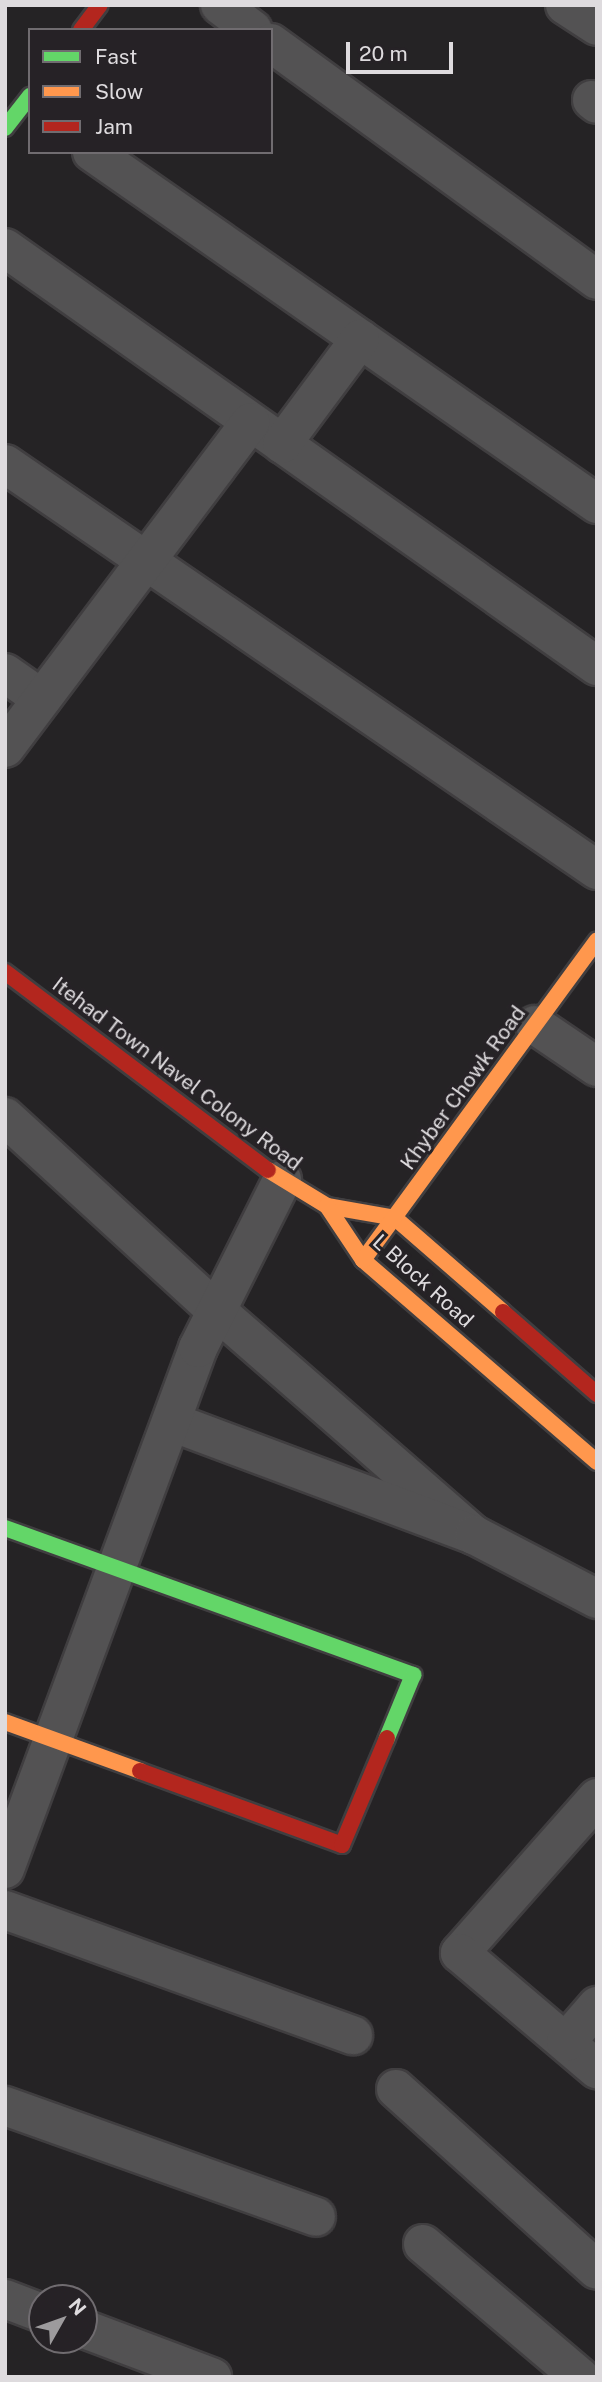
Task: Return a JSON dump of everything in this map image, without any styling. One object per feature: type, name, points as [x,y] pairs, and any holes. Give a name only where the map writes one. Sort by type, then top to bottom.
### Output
[{"type":"street","points":[[83,28],[100,5]]},
{"type":"street","points":[[220,5],[250,28]]},
{"type":"street","points":[[565,5],[597,26]]},
{"type":"street","points":[[273,44],[597,280]]},
{"type":"street","points":[[95,154],[597,503]]},
{"type":"street","points":[[5,248],[597,666]]},
{"type":"street","points":[[282,443],[360,339]]},
{"type":"street","points":[[5,748],[251,422]]},
{"type":"street","points":[[5,464],[597,870]]},
{"type":"street","points":[[5,673],[42,699]]},
{"type":"street","name":"Khyber Chowk Road","points":[[363,1260],[535,1025],[593,952]]},
{"type":"street","name":"Itehad Town Navel Colony Road","points":[[5,972],[282,1180],[327,1206]]},
{"type":"street","points":[[535,1025],[597,1067]]},
{"type":"street","points":[[5,1117],[217,1311],[474,1535]]},
{"type":"street","points":[[5,1869],[171,1422],[217,1311],[282,1180]]},
{"type":"street","name":"L Block Road","points":[[327,1206],[395,1218],[597,1394]]},
{"type":"street","name":"L Block Road","points":[[327,1206],[363,1260],[597,1462]]},
{"type":"street","points":[[171,1422],[474,1535],[597,1600]]},
{"type":"street","points":[[5,1528],[414,1675],[342,1845],[5,1722]]},
{"type":"street","points":[[597,1798],[460,1953],[597,2069]]},
{"type":"street","points":[[5,1910],[353,2035]]},
{"type":"street","points":[[566,2042],[597,2006]]},
{"type":"street","points":[[396,2089],[597,2270]]},
{"type":"street","points":[[5,2106],[316,2217]]},
{"type":"street","points":[[423,2244],[580,2377]]},
{"type":"street","points":[[5,2299],[28,2308]]},
{"type":"street","points":[[98,2334],[212,2377]]},
{"type":"traffic: fast","points":[[5,128],[28,99]]},
{"type":"traffic: fast","points":[[5,1528],[413,1675],[387,1738]]},
{"type":"traffic: slow","points":[[363,1260],[597,940]]},
{"type":"traffic: slow","points":[[268,1170],[327,1206],[395,1218],[503,1312]]},
{"type":"traffic: slow","points":[[327,1206],[363,1260],[597,1462]]},
{"type":"traffic: slow","points":[[5,1722],[140,1771]]},
{"type":"traffic: jam","points":[[83,28],[100,5]]},
{"type":"traffic: jam","points":[[5,972],[268,1170]]},
{"type":"traffic: jam","points":[[503,1312],[597,1394]]},
{"type":"traffic: jam","points":[[140,1771],[342,1845],[387,1738]]}]
